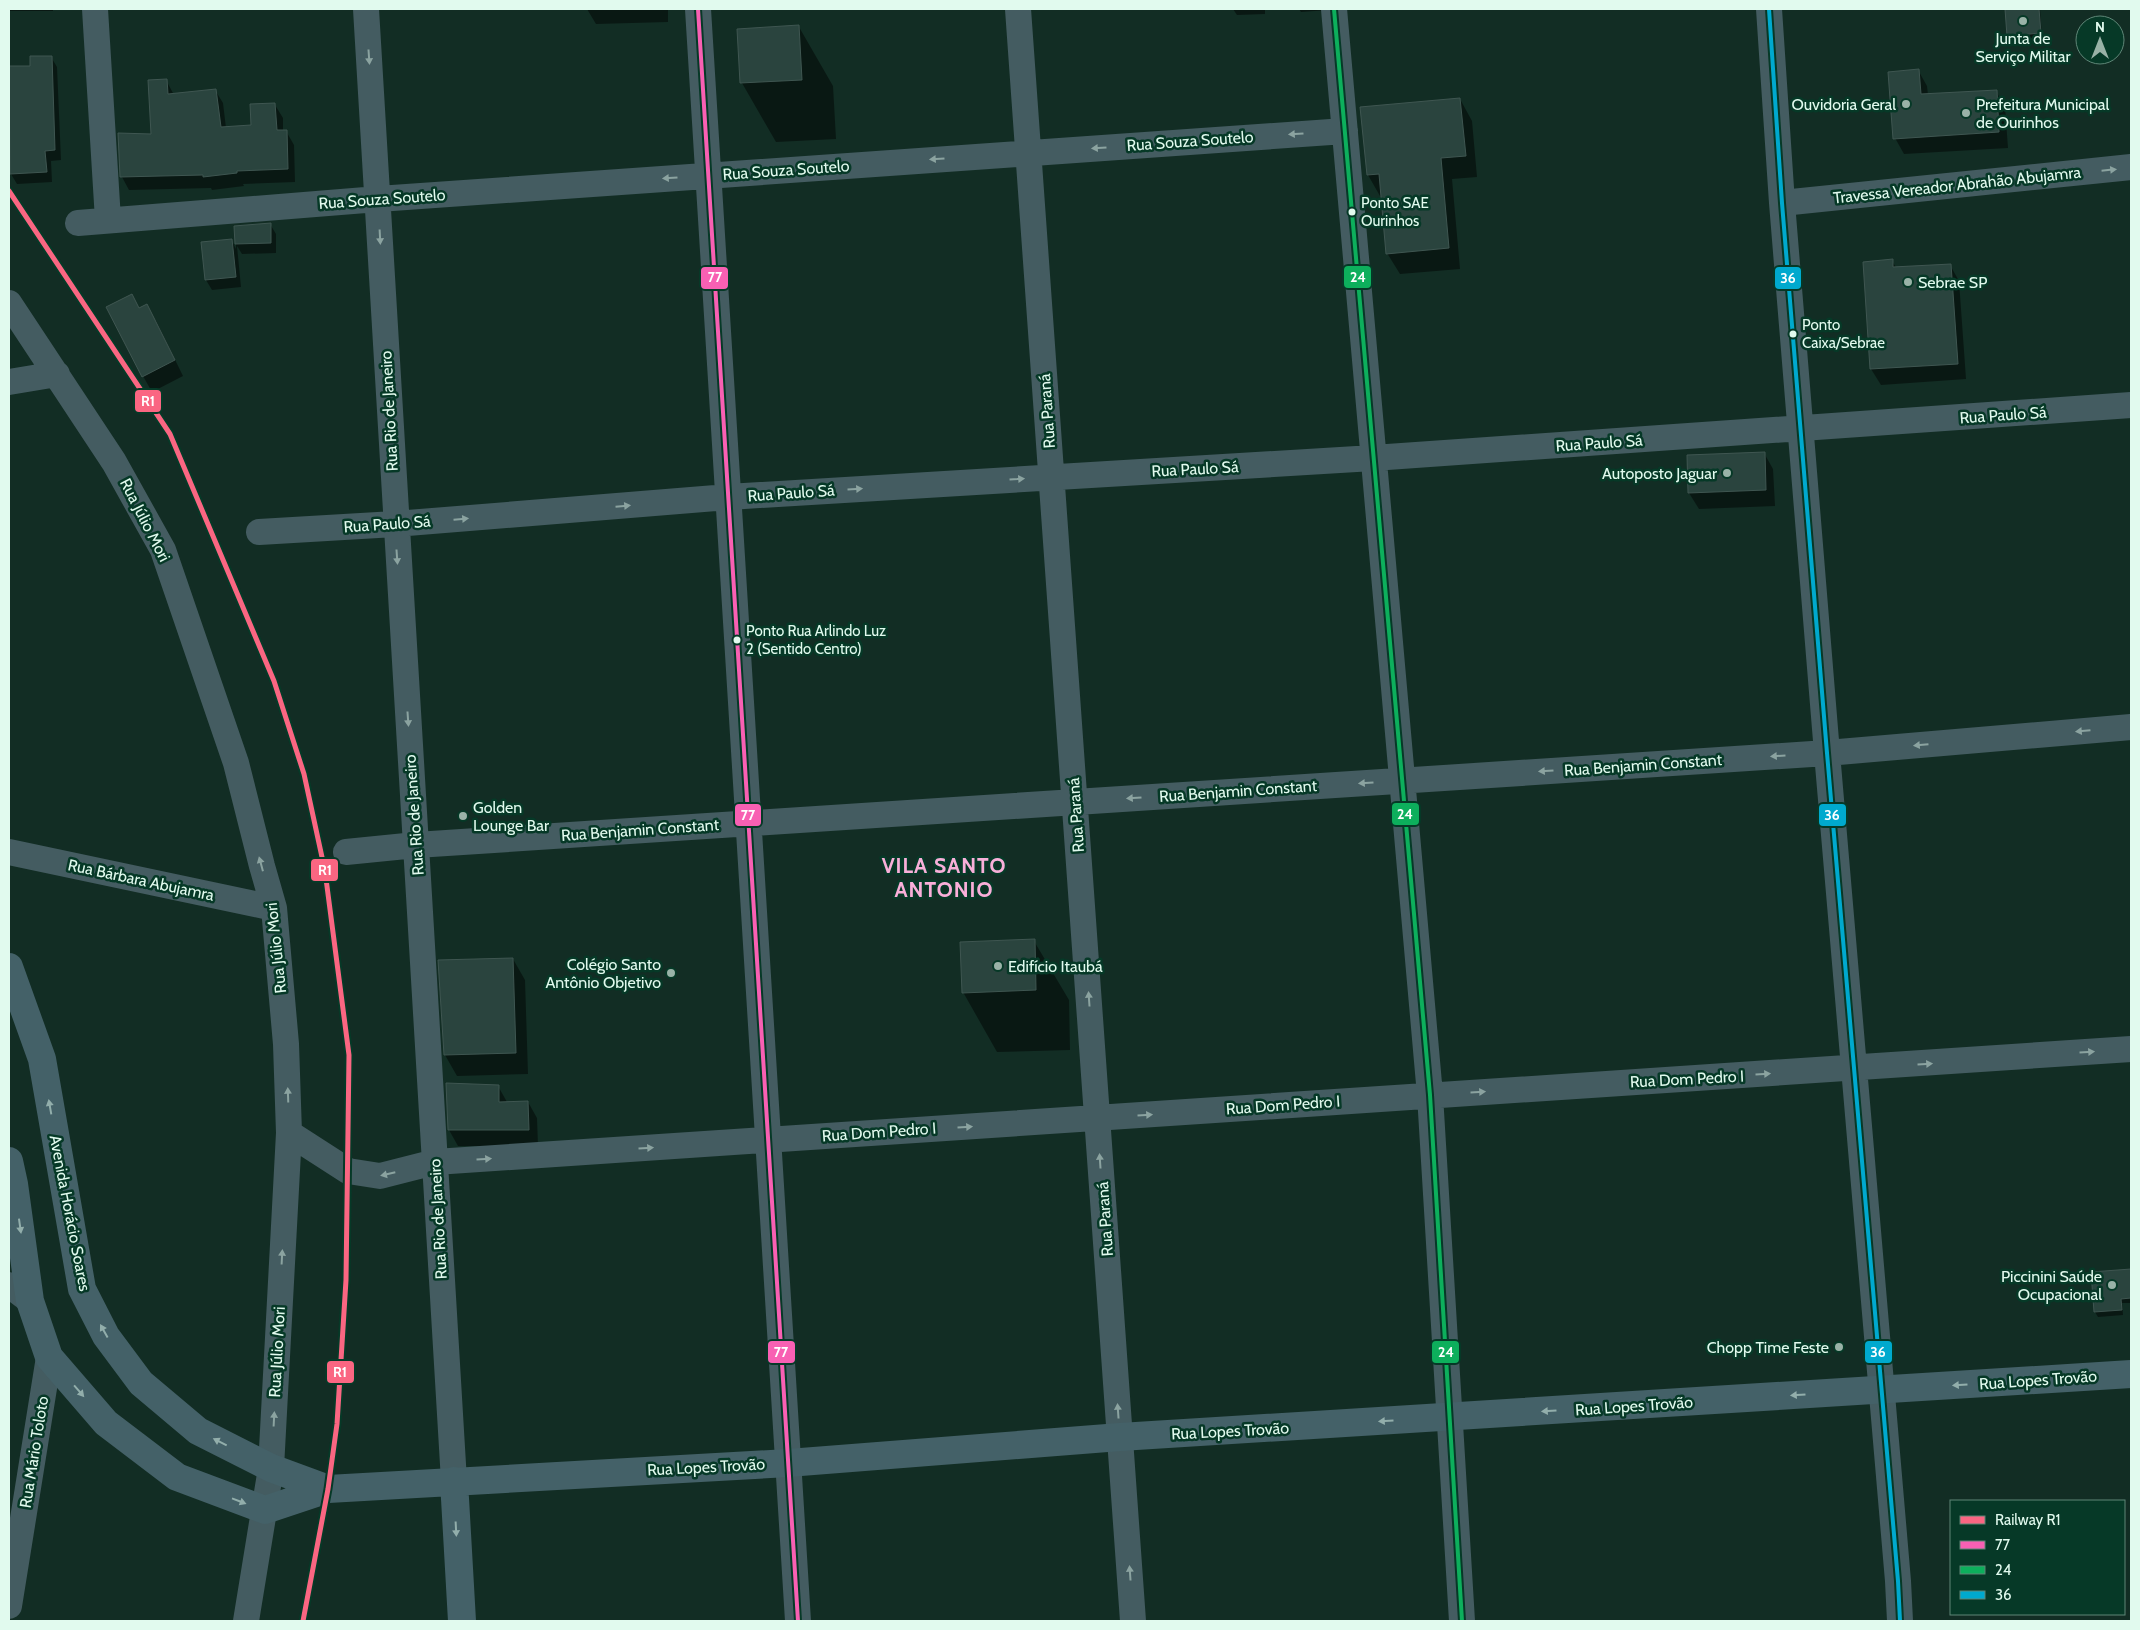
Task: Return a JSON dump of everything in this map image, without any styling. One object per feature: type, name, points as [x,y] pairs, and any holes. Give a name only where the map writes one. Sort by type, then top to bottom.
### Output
[{"type":"main road","name":"Avenida Horácio Soares","points":[[9,967],[42,1059],[82,1289],[102,1328],[141,1383],[198,1431],[271,1468],[328,1489]]},
{"type":"main road","points":[[9,1161],[14,1184],[19,1293],[49,1357],[106,1423],[177,1477],[265,1510],[328,1489]]},
{"type":"main road","name":"Rua Lopes Trovão","points":[[328,1489],[788,1463],[1120,1437],[2131,1374]]},
{"type":"main road","name":"Rua Rio de Janeiro","points":[[454,1481],[462,1621]]},
{"type":"street","points":[[95,9],[108,220]]},
{"type":"street","name":"Rua Rio de Janeiro","points":[[366,9],[395,524],[454,1481]]},
{"type":"street","points":[[698,9],[798,1621]]},
{"type":"street","name":"Rua Paraná","points":[[1018,9],[1133,1621]]},
{"type":"street","points":[[1334,9],[1430,1094],[1462,1621]]},
{"type":"street","points":[[1769,9],[1782,203],[1900,1621]]},
{"type":"street","name":"Rua Souza Soutelo","points":[[78,222],[1344,130]]},
{"type":"street","name":"Travessa Vereador Abrahão Abujamra","points":[[1782,203],[2131,168]]},
{"type":"street","name":"Rua Júlio Mori","points":[[9,304],[114,462],[163,550],[236,763],[274,908],[286,1044],[289,1133],[271,1468],[246,1621]]},
{"type":"street","points":[[9,382],[57,374]]},
{"type":"street","name":"Rua Paulo Sá","points":[[259,532],[395,524],[728,497],[1801,430],[2131,405]]},
{"type":"street","name":"Rua Benjamin Constant","points":[[346,852],[416,845],[1827,753],[2131,727]]},
{"type":"street","name":"Rua Bárbara Abujamra","points":[[9,852],[274,908]]},
{"type":"street","name":"Rua Dom Pedro I","points":[[289,1133],[348,1171],[380,1176],[435,1162],[1430,1094],[1853,1069],[2131,1049]]},
{"type":"street","name":"Rua Mário Toloto","points":[[9,1606],[49,1357]]},
{"type":"building","name":"Junta de Serviço Militar","points":[[2005,9],[2039,9],[2041,33],[2007,36]]},
{"type":"building","points":[[799,25],[802,80],[740,83],[737,29]]},
{"type":"building","points":[[30,56],[52,56],[55,150],[45,151],[47,172],[10,174],[9,66],[30,66]]},
{"type":"building","points":[[1919,69],[1921,94],[1997,90],[1999,132],[1893,139],[1888,72]]},
{"type":"building","points":[[167,79],[168,94],[216,89],[221,127],[251,125],[250,104],[275,103],[277,130],[287,130],[288,169],[237,171],[237,173],[203,177],[203,175],[120,177],[118,133],[151,134],[148,80]]},
{"type":"building","points":[[1460,98],[1466,156],[1441,158],[1449,248],[1386,254],[1379,174],[1367,175],[1360,107]]},
{"type":"building","points":[[271,223],[271,243],[235,244],[234,226]]},
{"type":"building","points":[[232,239],[236,277],[205,280],[201,242]]},
{"type":"building","points":[[1893,259],[1893,267],[1951,264],[1958,364],[1870,369],[1863,262]]},
{"type":"building","points":[[132,294],[139,308],[147,304],[175,360],[142,377],[106,307]]},
{"type":"building","name":"Autoposto Jaguar","points":[[1765,452],[1766,490],[1688,493],[1687,455]]},
{"type":"building","name":"Edifício Itaubá","points":[[1035,939],[1036,990],[962,993],[960,942]]},
{"type":"building","points":[[513,958],[516,1053],[444,1055],[438,960]]},
{"type":"building","points":[[446,1083],[499,1085],[499,1102],[528,1101],[529,1130],[448,1130]]},
{"type":"building","name":"Piccinini Saúde Ocupacional","points":[[2131,1269],[2131,1298],[2121,1299],[2122,1310],[2094,1312],[2091,1272]]},
{"type":"rail line","name":"R1","points":[[9,191],[170,434],[274,681],[304,774],[325,871],[349,1055],[346,1280],[337,1424],[328,1489],[303,1621]]},
{"type":"transit line","name":"77","points":[[698,9],[798,1621]]},
{"type":"transit line","name":"24","points":[[1334,9],[1430,1095],[1462,1621]]},
{"type":"transit line","name":"36","points":[[1769,9],[1782,203],[1900,1621]]},
{"type":"place","name":"Junta de Serviço Militar","points":[[2023,21]]},
{"type":"place","name":"Ouvidoria Geral","points":[[1906,104]]},
{"type":"place","name":"Prefeitura Municipal de Ourinhos","points":[[1966,113]]},
{"type":"place","name":"Ponto SAE Ourinhos","points":[[1352,212]]},
{"type":"place","name":"Sebrae SP","points":[[1908,282]]},
{"type":"place","name":"Ponto Caixa/Sebrae","points":[[1793,334]]},
{"type":"place","name":"Autoposto Jaguar","points":[[1727,473]]},
{"type":"place","name":"Ponto Rua Arlindo Luz 2 (Sentido Centro)","points":[[737,640]]},
{"type":"place","name":"Golden Lounge Bar","points":[[463,816]]},
{"type":"place","name":"Edifício Itaubá","points":[[998,966]]},
{"type":"place","name":"Colégio Santo Antônio Objetivo","points":[[671,973]]},
{"type":"place","name":"Piccinini Saúde Ocupacional","points":[[2112,1285]]},
{"type":"place","name":"Chopp Time Feste","points":[[1839,1347]]},
{"type":"district","name":"VILA SANTO ANTONIO","points":[[944,877]]}]
